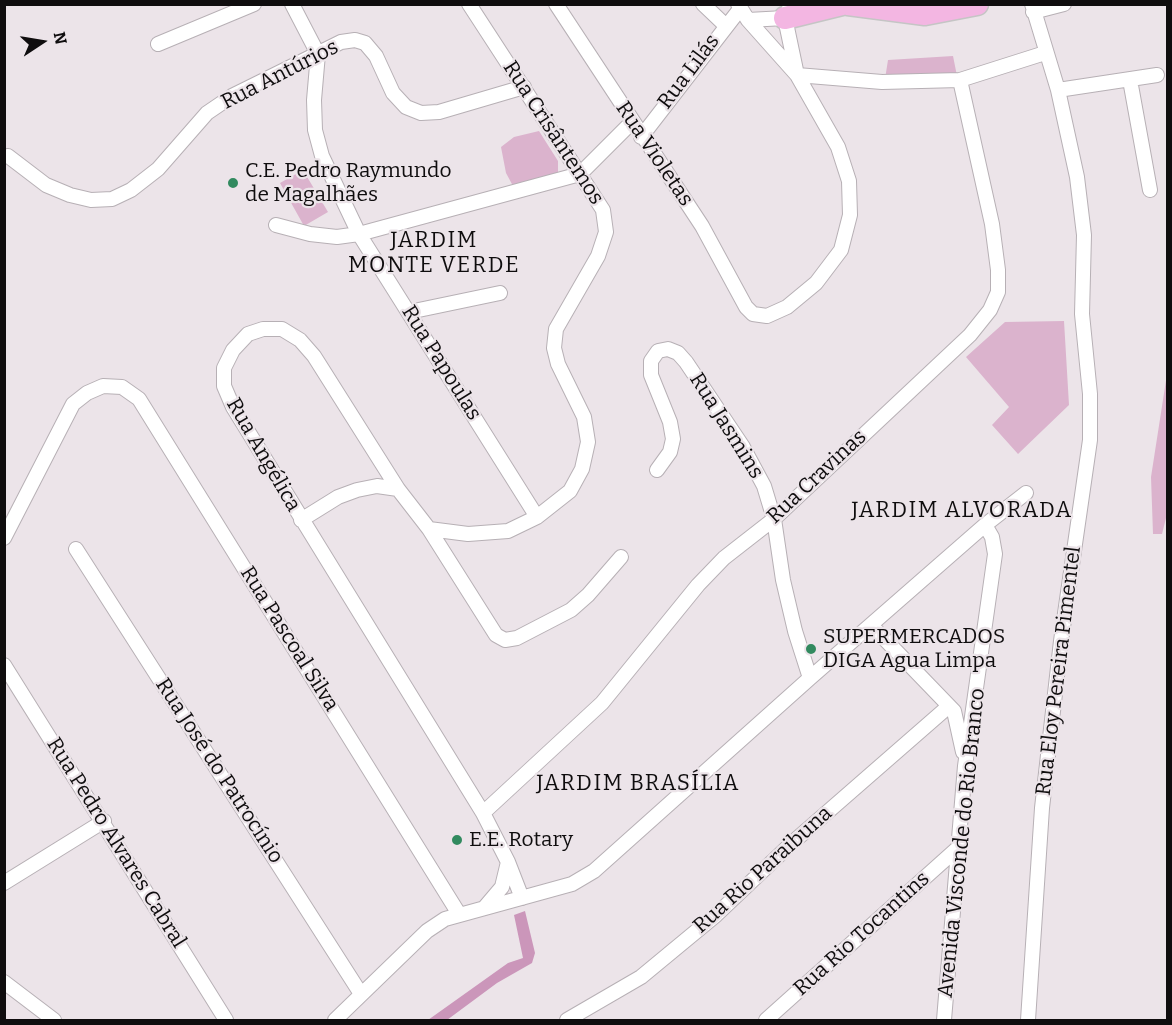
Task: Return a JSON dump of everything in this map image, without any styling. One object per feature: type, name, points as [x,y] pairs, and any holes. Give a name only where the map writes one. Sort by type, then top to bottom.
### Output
[{"type":"main road","points":[[788,11],[842,4]]},
{"type":"main road","points":[[848,4],[925,14],[967,7]]},
{"type":"street","points":[[158,44],[254,4]]},
{"type":"street","points":[[292,4],[318,54]]},
{"type":"street","name":"Rua Crisântemos","points":[[429,529],[468,534],[508,531],[537,517],[570,491],[582,469],[588,442],[584,417],[558,364],[554,348],[556,329],[598,256],[606,231],[603,210],[469,4]]},
{"type":"street","name":"Rua Violetas","points":[[556,4],[631,123],[702,226],[746,307],[753,314],[767,316],[788,307],[816,283],[841,250],[850,215],[849,181],[838,147],[797,75]]},
{"type":"street","points":[[703,4],[725,25]]},
{"type":"street","points":[[1032,8],[1064,4]]},
{"type":"street","name":"Rua Eloy Pereira Pimentel","points":[[1028,1020],[1042,808],[1061,641],[1090,440],[1090,394],[1082,314],[1084,235],[1077,177],[1058,90],[1032,8]]},
{"type":"street","points":[[742,11],[788,11],[797,75]]},
{"type":"street","points":[[742,11],[797,75],[882,82],[960,80],[1045,53]]},
{"type":"street","name":"Rua Lilás","points":[[641,136],[725,25],[742,11]]},
{"type":"street","name":"Rua Antúrios","points":[[8,156],[46,185],[70,195],[91,200],[112,199],[131,190],[158,170],[207,113],[232,96],[341,42],[355,40],[365,43],[376,56],[393,93],[406,107],[421,113],[439,112],[524,87]]},
{"type":"street","name":"Rua Papoulas","points":[[318,54],[314,100],[315,130],[322,156],[359,234],[537,517]]},
{"type":"street","points":[[1058,90],[1156,75]]},
{"type":"street","name":"Rua Cravinas","points":[[483,813],[602,703],[698,585],[724,558],[774,519],[969,335],[994,301],[998,292],[998,270],[992,224],[960,80]]},
{"type":"street","points":[[1130,80],[1150,190]]},
{"type":"street","points":[[276,225],[310,234],[338,237],[359,234],[580,174],[631,123]]},
{"type":"street","points":[[409,312],[500,293]]},
{"type":"street","name":"Rua Angélica","points":[[522,898],[508,862],[483,813],[233,407],[224,386],[224,368],[233,350],[248,334],[263,329],[282,329],[300,340],[314,356],[398,489],[429,529],[496,635],[505,640],[517,638],[571,610],[588,595],[621,557]]},
{"type":"street","name":"Rua Jasmins","points":[[657,470],[670,452],[673,439],[670,422],[651,375],[651,361],[658,351],[668,349],[678,352],[743,447],[764,486],[774,519],[785,590],[810,678]]},
{"type":"street","name":"Rua Pascoal Silva","points":[[4,538],[72,404],[87,393],[103,386],[122,387],[139,399],[459,914]]},
{"type":"street","points":[[301,520],[338,497],[357,490],[377,486],[398,489]]},
{"type":"street","points":[[335,1020],[428,931],[445,919],[572,884],[594,871],[810,678],[1026,492]]},
{"type":"street","name":"Avenida Visconde do Rio Branco","points":[[944,1020],[965,765],[995,554],[992,537],[985,525]]},
{"type":"street","name":"Rua José do Patrocínio","points":[[76,549],[361,994]]},
{"type":"street","points":[[871,625],[952,708],[965,765]]},
{"type":"street","name":"Rua Pedro Alvares Cabral","points":[[4,665],[104,821],[226,1020]]},
{"type":"street","name":"Rua Rio Paraibuna","points":[[567,1020],[642,977],[716,915],[792,843],[952,708],[967,708],[977,691]]},
{"type":"street","points":[[4,883],[104,821]]},
{"type":"street","name":"Rua Rio Tocantins","points":[[766,1020],[959,848]]},
{"type":"street","points":[[483,908],[502,887],[508,862]]},
{"type":"street","points":[[4,982],[54,1020]]},
{"type":"shaded area","points":[[953,56],[957,76],[885,79],[888,60]]},
{"type":"shaded area","points":[[539,131],[558,161],[558,174],[513,186],[506,173],[501,147],[514,137]]},
{"type":"shaded area","points":[[303,170],[328,212],[304,226],[280,183]]},
{"type":"shaded area","points":[[1064,321],[1069,405],[1018,454],[992,425],[1009,407],[966,357],[1005,322]]},
{"type":"shaded area","points":[[1167,374],[1167,514],[1162,534],[1153,534],[1151,477]]},
{"type":"shaded area","points":[[525,911],[535,953],[532,963],[497,983],[447,1020],[428,1020],[508,963],[523,958],[514,915]]},
{"type":"place","name":"C.E. Pedro Raymundo de Magalhães","points":[[233,183]]},
{"type":"place","name":"SUPERMERCADOS DIGA Agua Limpa","points":[[811,649]]},
{"type":"place","name":"E.E. Rotary","points":[[457,840]]},
{"type":"district","name":"JARDIM MONTE VERDE","points":[[434,254]]},
{"type":"district","name":"JARDIM ALVORADA","points":[[962,511]]},
{"type":"district","name":"JARDIM BRASÍLIA","points":[[638,784]]}]
